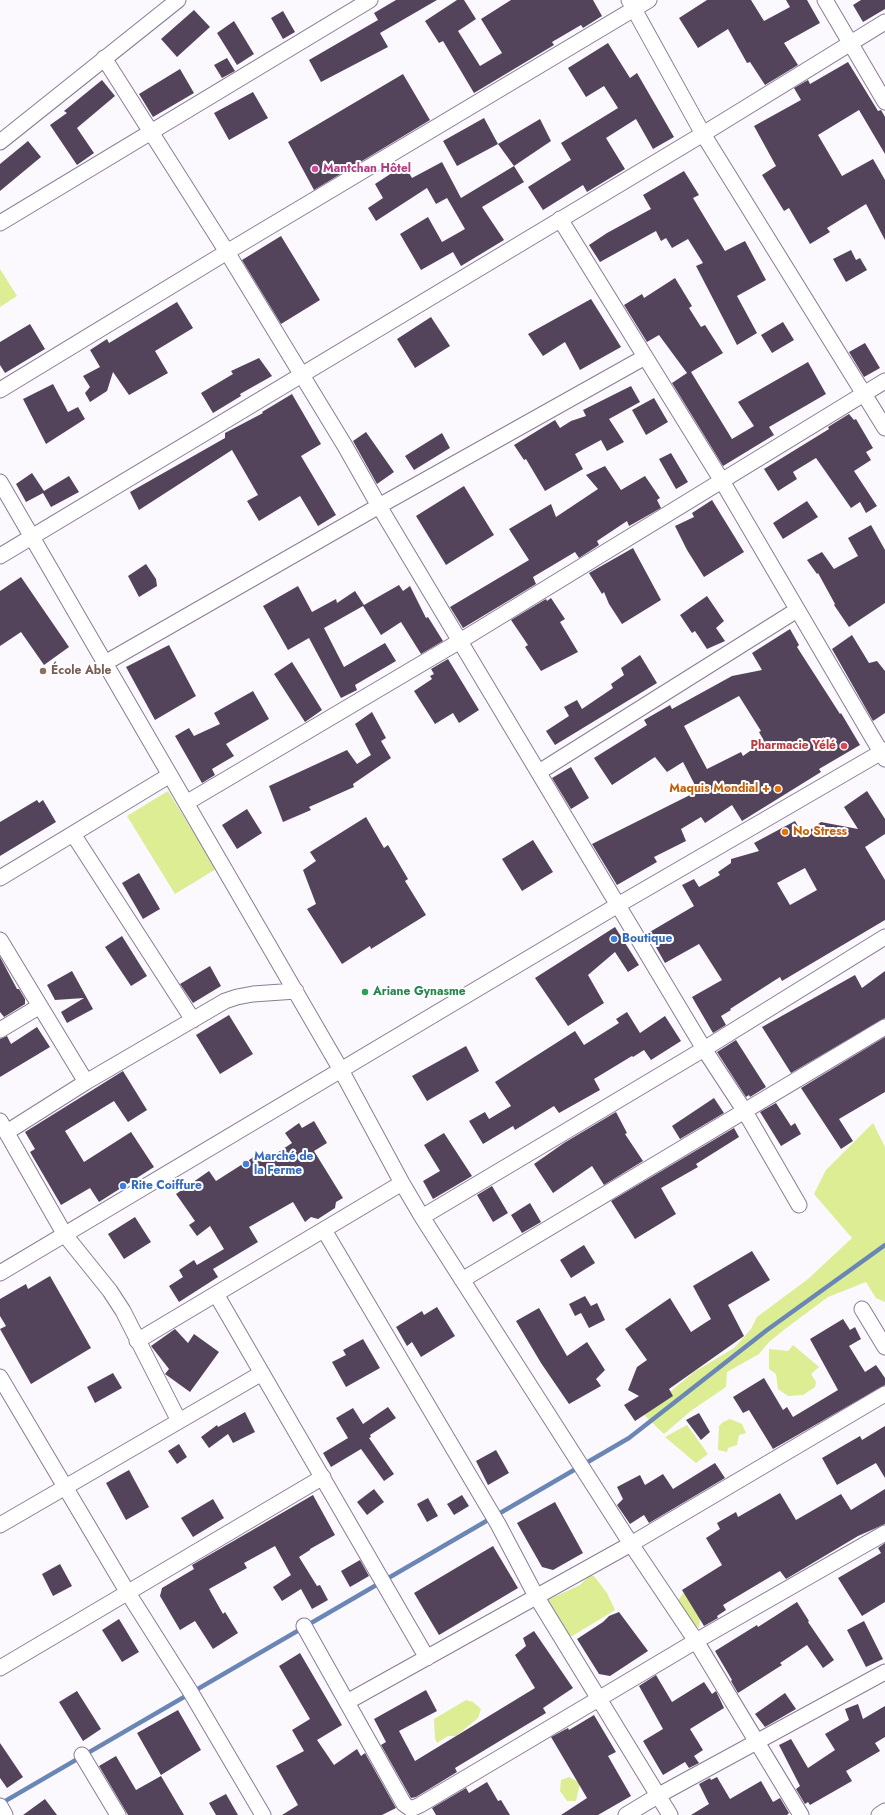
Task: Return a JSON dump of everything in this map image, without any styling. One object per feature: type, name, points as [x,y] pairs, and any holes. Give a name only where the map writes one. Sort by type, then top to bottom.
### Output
[{"type":"street","points":[[0,142],[178,0]]},
{"type":"street","points":[[0,223],[370,0]]},
{"type":"street","points":[[0,390],[631,4],[649,0]]},
{"type":"street","points":[[826,0],[885,102]]},
{"type":"street","points":[[631,4],[703,134],[885,428]]},
{"type":"street","points":[[0,556],[300,374],[703,134],[885,22]]},
{"type":"street","points":[[104,58],[227,252],[345,446],[379,506],[704,1049],[744,1110],[799,1205]]},
{"type":"street","points":[[0,1273],[618,905],[884,754],[722,481],[560,219]]},
{"type":"street","points":[[105,663],[379,506],[645,357]]},
{"type":"street","points":[[186,803],[460,640],[885,381]]},
{"type":"street","points":[[0,482],[296,991],[422,1217],[632,1544],[696,1640],[801,1815]]},
{"type":"street","points":[[539,772],[798,610]]},
{"type":"street","points":[[0,878],[170,775]]},
{"type":"street","points":[[73,834],[193,1020]]},
{"type":"street","points":[[422,1217],[704,1049],[885,937]]},
{"type":"street","points":[[0,940],[86,1082]]},
{"type":"street","points":[[179,1421],[123,1311],[110,1291],[64,1235],[3,1127],[86,1082],[225,1001],[237,997],[296,991]]},
{"type":"street","points":[[0,1030],[40,1006]]},
{"type":"street","points":[[462,1280],[885,1027]]},
{"type":"street","points":[[137,1341],[402,1183]]},
{"type":"street","points":[[324,1230],[498,1524],[536,1596],[670,1815]]},
{"type":"street","points":[[216,1294],[427,1658]]},
{"type":"street","points":[[862,1309],[885,1347]]},
{"type":"street","points":[[0,1525],[262,1373]]},
{"type":"street","points":[[0,1377],[128,1593],[190,1691],[263,1815]]},
{"type":"street","points":[[347,1702],[632,1544],[885,1394]]},
{"type":"street","points":[[0,1668],[323,1477]]},
{"type":"street","points":[[304,1626],[404,1804],[411,1809],[696,1640],[885,1533]]},
{"type":"street","points":[[626,1815],[659,1795],[885,1672]]},
{"type":"street","points":[[82,1754],[118,1815]]},
{"type":"street","points":[[0,1806],[6,1815]]},
{"type":"street","points":[[879,1815],[885,1811]]},
{"type":"green space","points":[[0,269],[17,296],[0,307]]},
{"type":"green space","points":[[168,791],[216,869],[175,894],[127,816]]},
{"type":"green space","points":[[873,1123],[885,1147],[885,1302],[876,1298],[866,1282],[828,1297],[769,1342],[759,1354],[727,1372],[726,1387],[692,1410],[664,1434],[643,1414],[694,1372],[734,1348],[751,1329],[757,1317],[808,1279],[852,1238],[814,1194],[826,1170]]},
{"type":"green space","points":[[793,1345],[819,1367],[811,1374],[816,1382],[815,1387],[803,1395],[788,1396],[778,1389],[776,1374],[769,1369],[769,1349],[788,1351]]},
{"type":"green space","points":[[730,1419],[742,1424],[746,1433],[739,1435],[737,1445],[728,1448],[727,1452],[718,1450],[719,1426],[723,1422]]},
{"type":"green space","points":[[687,1425],[708,1454],[696,1463],[665,1437]]},
{"type":"green space","points":[[590,1575],[594,1576],[607,1593],[615,1610],[564,1641],[543,1602],[580,1585]]},
{"type":"green space","points":[[684,1592],[700,1619],[699,1628],[693,1624],[674,1601],[679,1599]]},
{"type":"green space","points":[[466,1700],[473,1702],[481,1709],[478,1718],[456,1736],[448,1736],[437,1743],[435,1738],[434,1719]]},
{"type":"green space","points":[[569,1777],[580,1783],[576,1801],[567,1801],[560,1791],[561,1780]]},
{"type":"building","points":[[396,0],[437,0],[380,33],[388,47],[321,82],[309,60],[378,20],[374,13]]},
{"type":"building","points":[[457,0],[464,0],[476,19],[458,31],[480,66],[502,53],[481,19],[511,0],[593,0],[602,16],[583,28],[581,25],[552,42],[554,45],[474,93],[443,41],[439,43],[425,21]]},
{"type":"building","points":[[707,0],[751,0],[764,21],[790,7],[786,0],[807,0],[820,23],[784,43],[798,65],[765,85],[750,62],[747,63],[728,29],[698,48],[679,18]]},
{"type":"building","points":[[861,0],[885,0],[885,9],[863,22],[853,5]]},
{"type":"building","points":[[194,10],[210,27],[177,57],[161,39]]},
{"type":"building","points":[[283,11],[295,32],[283,39],[271,18]]},
{"type":"building","points":[[234,21],[254,54],[237,65],[217,33]]},
{"type":"building","points":[[608,43],[630,78],[637,73],[674,137],[653,149],[636,119],[606,138],[625,169],[587,192],[583,185],[543,210],[528,187],[571,160],[561,143],[618,108],[604,86],[586,97],[568,68]]},
{"type":"building","points":[[227,58],[235,71],[222,78],[214,65]]},
{"type":"building","points":[[848,62],[878,111],[881,110],[885,117],[885,154],[859,110],[818,135],[842,176],[873,159],[885,180],[885,240],[866,204],[827,228],[830,232],[810,244],[789,208],[784,211],[762,175],[776,166],[754,126],[801,100],[794,88],[808,80],[810,84]]},
{"type":"building","points":[[180,69],[194,93],[153,117],[139,94]]},
{"type":"building","points":[[403,74],[430,120],[314,190],[288,142]]},
{"type":"building","points":[[102,80],[115,96],[77,128],[94,153],[77,165],[50,125],[67,113],[64,111]]},
{"type":"building","points":[[253,92],[268,118],[229,140],[214,113]]},
{"type":"building","points":[[484,118],[498,144],[457,166],[443,141]]},
{"type":"building","points":[[540,119],[551,141],[514,166],[498,144]]},
{"type":"building","points":[[28,141],[41,157],[0,191],[0,164]]},
{"type":"building","points":[[442,162],[461,198],[514,166],[524,182],[482,207],[504,240],[461,266],[453,252],[421,270],[400,234],[428,217],[442,242],[465,229],[447,198],[436,204],[427,188],[376,221],[368,208],[383,198],[375,184],[404,165],[412,178]]},
{"type":"building","points":[[684,171],[699,195],[693,198],[725,251],[745,241],[766,280],[737,296],[757,333],[737,345],[696,266],[703,263],[688,239],[672,248],[666,238],[661,241],[656,231],[600,262],[589,245],[607,233],[651,209],[643,195]]},
{"type":"building","points":[[281,236],[320,300],[281,324],[242,260]]},
{"type":"building","points":[[851,250],[856,260],[860,258],[867,270],[846,282],[833,259]]},
{"type":"building","points":[[675,278],[692,306],[689,308],[701,327],[705,325],[723,353],[691,372],[732,439],[754,426],[738,402],[808,362],[826,394],[769,427],[774,435],[723,466],[672,383],[687,373],[659,335],[647,342],[624,305],[642,294],[644,298]]},
{"type":"building","points":[[591,299],[621,347],[580,370],[565,342],[543,356],[528,334]]},
{"type":"building","points":[[177,302],[193,328],[155,351],[168,373],[129,395],[113,372],[107,391],[90,402],[85,393],[90,387],[83,376],[100,367],[90,350],[107,339],[109,343]]},
{"type":"building","points":[[431,317],[450,346],[415,368],[397,339]]},
{"type":"building","points":[[783,322],[794,340],[772,353],[761,335]]},
{"type":"building","points":[[30,324],[45,349],[5,373],[0,365],[0,342]]},
{"type":"building","points":[[865,343],[880,368],[864,377],[849,352]]},
{"type":"building","points":[[259,358],[272,376],[240,394],[241,396],[213,413],[201,393],[233,374],[231,371]]},
{"type":"building","points":[[53,384],[68,412],[78,407],[85,419],[46,444],[23,399]]},
{"type":"building","points":[[631,386],[640,402],[609,419],[624,442],[607,451],[601,440],[575,454],[583,469],[545,491],[526,459],[524,460],[514,445],[555,420],[560,428],[571,421],[586,416],[583,410]]},
{"type":"building","points":[[292,394],[321,444],[301,456],[336,515],[318,526],[300,496],[259,521],[247,501],[258,495],[232,450],[139,510],[130,492],[225,438],[225,433],[263,413],[262,412]]},
{"type":"building","points":[[654,398],[668,422],[646,435],[632,410]]},
{"type":"building","points":[[849,414],[854,420],[856,419],[873,448],[866,452],[871,460],[854,471],[877,506],[866,513],[860,502],[851,508],[816,458],[793,472],[797,479],[778,491],[764,469],[829,429],[828,427]]},
{"type":"building","points":[[366,432],[394,472],[377,484],[353,441]]},
{"type":"building","points":[[442,433],[450,448],[414,470],[405,456]]},
{"type":"building","points":[[671,453],[688,482],[676,489],[659,459]]},
{"type":"building","points":[[605,466],[621,490],[645,476],[660,498],[657,500],[661,508],[629,526],[627,521],[597,541],[599,545],[579,558],[575,552],[533,577],[536,584],[463,628],[450,607],[529,560],[509,529],[551,504],[556,517],[598,489],[586,475]]},
{"type":"building","points":[[32,473],[44,491],[69,476],[79,492],[51,507],[43,493],[26,502],[16,484]]},
{"type":"building","points":[[464,486],[494,535],[446,565],[416,516]]},
{"type":"building","points":[[712,500],[744,552],[704,577],[687,550],[675,526],[694,517],[692,513]]},
{"type":"building","points":[[807,501],[818,517],[783,539],[773,523]]},
{"type":"building","points":[[871,525],[885,550],[885,603],[849,627],[834,605],[835,604],[818,573],[817,574],[807,560],[822,552],[834,569],[858,556],[848,538]]},
{"type":"building","points":[[633,548],[661,600],[622,624],[609,604],[604,592],[602,594],[589,573]]},
{"type":"building","points":[[146,564],[156,579],[157,586],[139,597],[128,576]]},
{"type":"building","points":[[21,577],[69,647],[44,665],[21,632],[0,646],[0,591]]},
{"type":"building","points":[[399,585],[403,591],[410,586],[426,618],[428,617],[443,641],[421,654],[401,622],[381,635],[363,606],[324,628],[344,667],[385,643],[396,661],[355,685],[357,690],[341,698],[309,638],[288,650],[263,606],[298,586],[312,612],[336,599],[337,603],[355,591],[364,605]]},
{"type":"building","points":[[707,596],[724,621],[716,628],[725,641],[707,649],[695,631],[692,633],[680,615]]},
{"type":"building","points":[[551,598],[565,619],[560,622],[578,652],[541,671],[525,647],[528,645],[511,620],[546,599],[547,601]]},
{"type":"building","points":[[790,629],[799,645],[797,647],[840,714],[841,713],[860,745],[819,769],[821,772],[742,821],[732,805],[705,823],[701,817],[681,829],[686,841],[654,857],[657,862],[617,885],[592,844],[698,791],[683,762],[667,772],[655,757],[612,785],[594,758],[647,725],[644,720],[670,705],[672,709],[732,676],[762,670],[752,653]],"holes":[[[739,696],[761,731],[759,732],[764,741],[743,756],[741,752],[707,769],[684,726]]]},
{"type":"building","points":[[852,635],[869,663],[877,661],[885,671],[885,713],[873,721],[832,649]]},
{"type":"building","points":[[169,645],[196,696],[155,720],[126,667]]},
{"type":"building","points":[[640,655],[657,683],[555,745],[546,731],[569,716],[564,707],[577,700],[582,709],[613,688],[611,684],[624,675],[621,668]]},
{"type":"building","points":[[448,659],[479,710],[459,723],[453,713],[435,724],[414,691],[432,679],[430,676],[434,674],[431,669]]},
{"type":"building","points":[[292,662],[322,710],[305,722],[274,674]]},
{"type":"building","points":[[253,691],[269,719],[226,744],[234,756],[212,769],[215,775],[202,783],[175,736],[189,728],[194,736],[220,724],[214,713]]},
{"type":"building","points":[[372,712],[386,738],[381,741],[391,758],[353,784],[354,787],[309,807],[311,810],[283,822],[269,786],[347,750],[357,764],[371,755],[355,724]]},
{"type":"building","points":[[571,767],[589,798],[571,809],[552,778]]},
{"type":"building","points":[[867,791],[885,819],[885,834],[865,847],[885,880],[885,920],[782,981],[780,977],[730,1009],[731,1010],[721,1016],[726,1025],[713,1033],[692,997],[722,980],[699,944],[665,963],[648,933],[694,906],[682,885],[694,879],[699,887],[720,875],[718,872],[731,863],[731,859],[759,851],[754,843],[795,821],[803,835],[821,822],[858,829],[844,807]],"holes":[[[805,868],[817,890],[790,905],[777,883]]]},
{"type":"building","points":[[37,800],[39,803],[43,800],[56,822],[0,856],[0,822]]},
{"type":"building","points":[[247,809],[262,833],[237,849],[222,825]]},
{"type":"building","points":[[366,817],[384,848],[388,845],[408,879],[405,881],[426,915],[371,949],[370,946],[342,964],[307,909],[316,904],[303,870],[316,861],[310,852]]},
{"type":"building","points":[[533,840],[553,872],[522,891],[502,859]]},
{"type":"building","points":[[139,873],[160,909],[143,919],[122,883]]},
{"type":"building","points":[[615,927],[639,965],[628,972],[615,952],[588,975],[604,1003],[568,1026],[535,978]]},
{"type":"building","points":[[122,936],[147,976],[131,986],[105,947]]},
{"type":"building","points":[[0,957],[17,989],[19,989],[25,999],[25,1004],[4,1017],[0,1012]]},
{"type":"building","points":[[210,966],[221,986],[193,1003],[180,984]]},
{"type":"building","points":[[72,971],[93,1009],[67,1023],[61,1012],[84,998],[55,1000],[47,985]]},
{"type":"building","points":[[885,971],[885,1018],[791,1073],[762,1027],[855,975],[862,988]]},
{"type":"building","points":[[627,1012],[640,1033],[665,1016],[681,1041],[651,1060],[644,1050],[633,1057],[632,1056],[594,1079],[600,1090],[559,1113],[554,1106],[515,1130],[513,1126],[483,1144],[469,1121],[485,1112],[489,1119],[511,1106],[495,1082],[575,1031],[584,1045],[619,1023],[616,1019]]},
{"type":"building","points":[[229,1015],[253,1054],[220,1074],[196,1035]]},
{"type":"building","points":[[37,1027],[50,1047],[0,1077],[0,1039],[7,1036],[11,1044]]},
{"type":"building","points":[[885,1037],[885,1092],[839,1119],[853,1141],[841,1149],[801,1088]]},
{"type":"building","points":[[736,1040],[766,1087],[750,1097],[749,1095],[746,1097],[717,1052]]},
{"type":"building","points":[[466,1046],[479,1071],[427,1101],[412,1076]]},
{"type":"building","points":[[123,1071],[147,1110],[128,1122],[114,1101],[65,1131],[84,1162],[131,1132],[154,1167],[99,1202],[90,1188],[61,1205],[30,1152],[35,1149],[25,1132]]},
{"type":"building","points":[[714,1098],[724,1113],[680,1139],[672,1126]]},
{"type":"building","points":[[776,1103],[791,1126],[795,1123],[801,1134],[781,1146],[760,1112]]},
{"type":"building","points":[[616,1112],[627,1133],[625,1134],[643,1161],[604,1185],[592,1166],[553,1193],[534,1164],[564,1143]]},
{"type":"building","points":[[314,1121],[327,1143],[314,1151],[343,1198],[336,1202],[335,1208],[318,1219],[311,1217],[305,1222],[293,1202],[249,1227],[258,1242],[213,1269],[218,1277],[179,1302],[169,1286],[183,1277],[179,1270],[194,1260],[197,1265],[224,1249],[210,1226],[197,1236],[189,1225],[195,1221],[176,1194],[209,1171],[216,1181],[260,1153],[265,1161],[292,1143],[285,1133],[299,1123],[302,1128]]},
{"type":"building","points":[[734,1128],[739,1137],[696,1164],[698,1167],[661,1188],[676,1214],[635,1239],[611,1201]]},
{"type":"building","points":[[444,1133],[472,1176],[433,1199],[423,1181],[440,1171],[424,1145]]},
{"type":"building","points":[[492,1186],[508,1213],[493,1222],[477,1195]]},
{"type":"building","points":[[530,1203],[541,1222],[522,1233],[511,1215]]},
{"type":"building","points":[[135,1217],[151,1242],[124,1259],[108,1234]]},
{"type":"building","points":[[584,1245],[595,1263],[571,1278],[560,1260]]},
{"type":"building","points":[[752,1251],[770,1280],[728,1305],[744,1336],[669,1389],[673,1396],[635,1421],[624,1405],[639,1396],[628,1390],[637,1367],[647,1360],[625,1329],[670,1298],[691,1332],[711,1319],[693,1286]]},
{"type":"building","points":[[50,1276],[91,1348],[31,1384],[0,1329],[6,1326],[0,1316],[0,1299],[26,1284],[28,1289]]},
{"type":"building","points":[[585,1296],[591,1306],[597,1303],[605,1320],[589,1328],[581,1313],[575,1316],[569,1304]]},
{"type":"building","points":[[437,1307],[455,1336],[421,1357],[412,1342],[407,1346],[396,1327],[422,1311],[424,1315]]},
{"type":"building","points":[[539,1308],[567,1356],[587,1342],[605,1370],[596,1379],[601,1386],[569,1404],[541,1363],[516,1321]]},
{"type":"building","points":[[843,1319],[850,1330],[855,1327],[861,1339],[849,1346],[865,1372],[876,1365],[885,1378],[885,1385],[773,1449],[749,1410],[743,1413],[733,1397],[764,1378],[783,1410],[787,1407],[793,1417],[838,1390],[810,1339]]},
{"type":"building","points":[[175,1329],[188,1343],[194,1334],[219,1352],[190,1392],[165,1374],[169,1369],[151,1346]]},
{"type":"building","points":[[363,1339],[380,1368],[346,1387],[332,1362],[346,1355],[343,1350]]},
{"type":"building","points":[[113,1373],[122,1388],[95,1403],[87,1387]]},
{"type":"building","points":[[388,1407],[396,1418],[370,1435],[371,1437],[369,1438],[394,1474],[384,1481],[361,1449],[331,1467],[323,1453],[348,1438],[336,1418],[353,1408],[363,1424]]},
{"type":"building","points":[[245,1412],[255,1432],[233,1443],[228,1434],[209,1448],[201,1437],[217,1425],[218,1427]]},
{"type":"building","points":[[699,1413],[710,1432],[701,1440],[686,1420]]},
{"type":"building","points":[[885,1426],[885,1478],[876,1463],[837,1485],[822,1458],[860,1436],[862,1440]]},
{"type":"building","points":[[179,1444],[187,1457],[177,1464],[168,1451]]},
{"type":"building","points":[[496,1450],[509,1473],[488,1485],[476,1461]]},
{"type":"building","points":[[715,1463],[725,1478],[649,1523],[644,1515],[630,1524],[617,1505],[623,1499],[617,1487],[640,1475],[645,1485],[663,1474],[673,1489]]},
{"type":"building","points":[[129,1470],[149,1507],[126,1520],[106,1483]]},
{"type":"building","points":[[374,1489],[384,1502],[367,1515],[357,1502]]},
{"type":"building","points":[[885,1489],[885,1524],[858,1536],[786,1579],[780,1571],[723,1605],[726,1610],[717,1616],[718,1618],[704,1626],[682,1590],[722,1565],[706,1538],[720,1529],[717,1523],[736,1512],[738,1517],[780,1493],[796,1520],[841,1494],[851,1510]]},
{"type":"building","points":[[313,1495],[335,1535],[299,1557],[317,1586],[320,1585],[328,1600],[312,1609],[301,1589],[282,1601],[273,1587],[291,1575],[275,1546],[244,1563],[247,1568],[209,1589],[223,1614],[225,1612],[238,1633],[213,1649],[195,1621],[180,1630],[160,1596],[162,1588],[194,1569],[192,1565]]},
{"type":"building","points":[[462,1495],[469,1506],[454,1515],[447,1504]]},
{"type":"building","points":[[428,1498],[438,1516],[427,1522],[417,1504]]},
{"type":"building","points":[[213,1499],[224,1518],[193,1537],[181,1518]]},
{"type":"building","points":[[555,1502],[583,1553],[553,1570],[542,1567],[517,1523]]},
{"type":"building","points":[[885,1543],[885,1602],[862,1616],[838,1578],[881,1553],[878,1548]]},
{"type":"building","points":[[493,1546],[518,1588],[439,1635],[414,1593]]},
{"type":"building","points":[[360,1560],[369,1576],[350,1587],[341,1571]]},
{"type":"building","points":[[60,1564],[72,1586],[53,1596],[42,1574]]},
{"type":"building","points":[[797,1602],[809,1621],[808,1622],[834,1660],[823,1668],[807,1645],[780,1663],[782,1665],[738,1693],[715,1651],[757,1625],[758,1627]]},
{"type":"building","points":[[619,1612],[648,1651],[610,1676],[599,1674],[577,1639],[603,1622],[609,1616]]},
{"type":"building","points":[[119,1619],[139,1652],[122,1662],[102,1630]]},
{"type":"building","points":[[864,1621],[883,1659],[866,1667],[847,1630]]},
{"type":"building","points":[[534,1631],[573,1688],[543,1708],[546,1713],[455,1768],[457,1772],[416,1797],[411,1798],[381,1745],[386,1742],[374,1719],[426,1690],[437,1711],[399,1731],[415,1761],[535,1688],[515,1655],[526,1646],[523,1638]]},
{"type":"building","points":[[300,1653],[342,1725],[317,1740],[334,1765],[357,1749],[361,1756],[365,1753],[396,1808],[382,1815],[282,1815],[298,1805],[276,1766],[304,1751],[292,1730],[310,1719],[279,1666]]},
{"type":"building","points":[[656,1675],[672,1702],[704,1682],[712,1694],[716,1691],[724,1708],[690,1729],[703,1750],[694,1756],[699,1763],[689,1768],[685,1762],[663,1775],[643,1741],[663,1729],[639,1686]]},
{"type":"building","points":[[77,1691],[101,1729],[83,1741],[59,1702]]},
{"type":"building","points":[[785,1693],[796,1709],[765,1727],[755,1714]]},
{"type":"building","points":[[858,1704],[863,1719],[885,1706],[885,1737],[875,1743],[880,1751],[846,1771],[852,1781],[810,1805],[808,1802],[805,1804],[796,1789],[800,1786],[779,1745],[791,1739],[808,1768],[835,1750],[825,1734],[849,1720],[845,1709]]},
{"type":"building","points":[[178,1710],[201,1750],[161,1775],[137,1733]]},
{"type":"building","points":[[594,1715],[616,1752],[608,1756],[631,1796],[598,1815],[561,1815],[587,1798],[551,1737],[568,1728],[569,1730]]},
{"type":"building","points":[[0,1743],[23,1777],[7,1788],[0,1778]]},
{"type":"building","points":[[116,1756],[136,1790],[161,1776],[184,1815],[128,1815],[99,1766]]},
{"type":"building","points":[[717,1777],[730,1799],[761,1781],[773,1802],[780,1798],[789,1813],[787,1815],[691,1815],[709,1804],[699,1784],[710,1778],[711,1780]]},
{"type":"building","points":[[487,1782],[498,1801],[501,1800],[510,1815],[436,1815],[432,1808],[466,1788],[469,1793]]},
{"type":"building","points":[[226,1794],[238,1815],[216,1815],[209,1803]]},
{"type":"building","points":[[45,1799],[57,1815],[23,1815]]},
{"type":"waterway","points":[[0,1804],[629,1438],[767,1330],[885,1245]]},
{"type":"place","name":"Mantchan Hôtel","points":[[315,169]]},
{"type":"place","name":"École Able","points":[[43,671]]},
{"type":"place","name":"Pharmacie Yélé","points":[[844,746]]},
{"type":"place","name":"Maquis Mondial +","points":[[778,789]]},
{"type":"place","name":"No Stress","points":[[785,832]]},
{"type":"place","name":"Boutique","points":[[614,939]]},
{"type":"place","name":"Ariane Gynasme","points":[[365,992]]},
{"type":"place","name":"Marché de la Ferme","points":[[246,1164]]},
{"type":"place","name":"Rite Coiffure","points":[[123,1186]]}]
